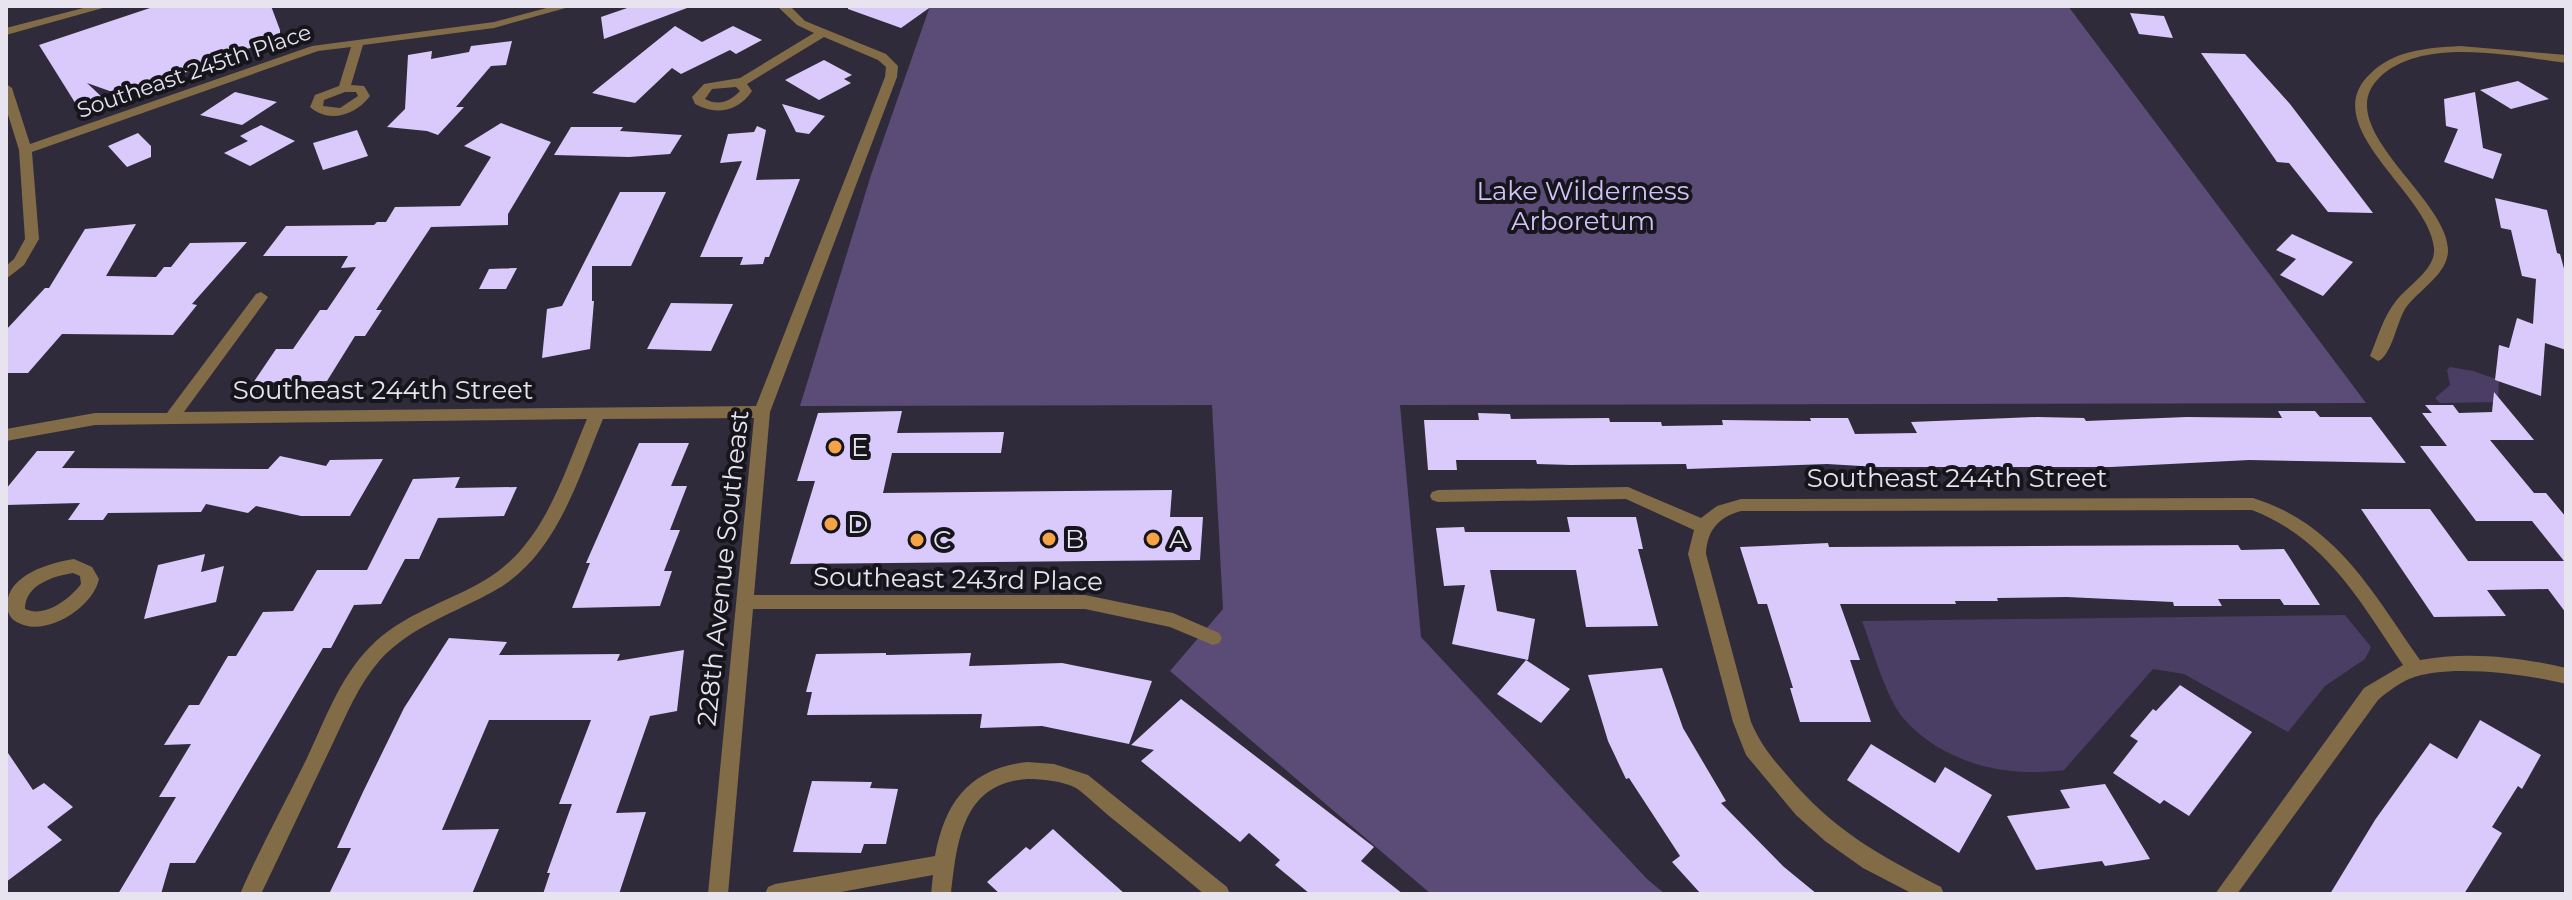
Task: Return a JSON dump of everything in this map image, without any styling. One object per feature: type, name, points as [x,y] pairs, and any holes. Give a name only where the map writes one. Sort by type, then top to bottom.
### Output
[{"type":"street","points":[[6,32],[104,6]]},
{"type":"street","name":"Southeast 245th Place","points":[[25,150],[316,48],[494,25],[567,6]]},
{"type":"street","points":[[783,6],[801,23],[822,33]]},
{"type":"street","points":[[740,83],[822,33]]},
{"type":"street","name":"228th Avenue Southeast","points":[[718,894],[762,412],[891,77],[892,66],[888,60],[822,33]]},
{"type":"street","points":[[344,88],[359,41]]},
{"type":"street","points":[[2378,356],[2397,309],[2439,261],[2441,248],[2434,228],[2369,135],[2359,100],[2373,75],[2394,60],[2416,53],[2439,51],[2465,50],[2566,59]]},
{"type":"street","points":[[6,88],[25,150],[32,239],[19,262],[6,274]]},
{"type":"street","points":[[172,417],[261,297]]},
{"type":"street","name":"Southeast 244th Street","points":[[6,435],[95,419],[762,412]]},
{"type":"street","points":[[250,894],[352,685],[375,652],[421,616],[492,585],[515,570],[530,555],[546,531],[598,413]]},
{"type":"street","points":[[1438,496],[1628,493],[1702,526],[1697,554],[1742,722],[1753,749],[1803,809],[1832,835],[1870,861],[1934,894]]},
{"type":"street","name":"Southeast 244th Street","points":[[1702,526],[1718,513],[1741,505],[2253,504],[2292,518],[2326,545],[2415,668]]},
{"type":"street","name":"Southeast 243rd Place","points":[[745,602],[1085,602],[1173,620],[1213,638]]},
{"type":"street","points":[[2225,894],[2371,694],[2387,681],[2415,668],[2454,665],[2543,669],[2566,676]]},
{"type":"street","points":[[941,894],[953,823],[970,791],[988,780],[1015,772],[1049,771],[1081,781],[1220,894]]},
{"type":"street","points":[[775,894],[944,864]]},
{"type":"shaded area","points":[[2450,367],[2499,380],[2498,402],[2440,403],[2435,398],[2450,385],[2447,370]]},
{"type":"shaded area","points":[[2345,615],[2371,647],[2365,659],[2325,686],[2288,732],[2184,674],[2153,669],[2064,770],[2042,772],[2021,772],[1978,764],[1957,757],[1920,734],[1904,719],[1891,699],[1862,621]]},
{"type":"green space","name":"Lake Wilderness Arboretum","points":[[930,6],[2068,6],[2366,403],[1400,405],[1421,637],[1647,879],[1665,894],[1431,894],[1170,671],[1223,609],[1212,405],[800,406],[871,175]]},
{"type":"building","points":[[156,6],[271,6],[280,30],[280,40],[216,57],[218,61],[121,95],[87,83],[105,100],[79,109],[39,45]]},
{"type":"building","points":[[633,6],[687,8],[604,39],[601,17]]},
{"type":"building","points":[[848,6],[932,6],[901,28],[848,9]]},
{"type":"building","points":[[2130,13],[2164,16],[2173,38],[2139,34]]},
{"type":"building","points":[[675,26],[702,42],[733,26],[762,40],[736,54],[730,50],[681,74],[672,68],[635,103],[592,93]]},
{"type":"building","points":[[512,41],[506,65],[491,66],[456,107],[464,107],[438,135],[387,127],[405,109],[408,55],[432,51],[431,59],[469,52],[471,46]]},
{"type":"building","points":[[2201,53],[2245,54],[2290,104],[2373,213],[2328,212],[2289,163],[2277,162]]},
{"type":"building","points":[[824,60],[852,75],[844,79],[851,83],[819,100],[785,80]]},
{"type":"building","points":[[2518,81],[2549,99],[2511,109],[2480,90]]},
{"type":"building","points":[[235,92],[277,102],[242,125],[200,115]]},
{"type":"building","points":[[2475,92],[2483,148],[2502,154],[2493,179],[2444,162],[2458,129],[2446,126],[2444,99]]},
{"type":"building","points":[[782,104],[825,116],[809,134],[796,132]]},
{"type":"building","points":[[501,123],[551,142],[508,214],[508,225],[431,227],[376,310],[382,310],[365,336],[355,336],[327,381],[253,383],[276,349],[293,349],[320,310],[327,310],[356,267],[341,268],[348,256],[263,256],[286,226],[374,225],[386,222],[395,207],[460,206],[491,157],[464,146]]},
{"type":"building","points":[[261,125],[295,141],[250,166],[224,153],[248,141],[240,136]]},
{"type":"building","points":[[757,126],[766,130],[756,180],[800,179],[769,257],[765,257],[763,264],[740,265],[743,257],[700,257],[742,161],[720,163],[728,134],[754,132]]},
{"type":"building","points":[[571,127],[623,127],[620,131],[682,135],[670,154],[629,157],[554,155]]},
{"type":"building","points":[[357,130],[368,156],[323,170],[313,143]]},
{"type":"building","points":[[138,133],[151,146],[151,157],[127,167],[108,146]]},
{"type":"building","points":[[620,192],[666,192],[631,266],[592,266],[594,301],[590,349],[542,358],[547,309],[562,306]]},
{"type":"building","points":[[2495,198],[2547,210],[2566,276],[2566,350],[2545,343],[2541,396],[2495,380],[2499,345],[2509,348],[2517,318],[2533,324],[2536,279],[2522,276],[2511,230],[2501,228]]},
{"type":"building","points":[[136,224],[106,276],[156,277],[164,267],[171,267],[190,243],[247,242],[192,304],[197,305],[173,335],[62,334],[28,373],[6,373],[6,330],[45,288],[49,288],[85,229]]},
{"type":"building","points":[[2292,234],[2353,262],[2323,296],[2280,275],[2296,259],[2276,250]]},
{"type":"building","points":[[517,268],[506,289],[479,289],[489,269]]},
{"type":"building","points":[[671,303],[733,304],[711,351],[647,349]]},
{"type":"building","points":[[2494,392],[2534,440],[2490,440],[2534,493],[2546,493],[2566,517],[2566,613],[2548,589],[2487,590],[2506,616],[2434,617],[2361,509],[2430,509],[2468,561],[2564,561],[2532,521],[2476,521],[2420,446],[2447,446],[2422,413],[2432,413],[2425,405],[2453,405],[2459,413],[2492,412]]},
{"type":"building","points":[[902,411],[897,433],[1004,432],[1001,453],[892,453],[883,493],[1172,490],[1170,517],[1203,517],[1200,560],[790,564],[815,481],[797,481],[818,413]]},
{"type":"building","points":[[2278,411],[2315,411],[2320,417],[2371,417],[2406,463],[2249,460],[2111,467],[1878,467],[1827,464],[1687,469],[1686,464],[1571,465],[1537,464],[1536,460],[1456,460],[1457,470],[1428,470],[1424,420],[1479,420],[1478,413],[1510,414],[1511,419],[1609,418],[1610,422],[1661,422],[1662,426],[1723,425],[1722,420],[1811,421],[1810,418],[1848,418],[1855,434],[1917,433],[1911,422],[2037,417],[2084,418],[2086,421],[2187,417],[2282,418]]},
{"type":"building","points":[[639,443],[689,443],[671,486],[687,486],[670,530],[680,530],[664,571],[672,571],[660,606],[572,608],[590,563],[586,563]]},
{"type":"building","points":[[37,451],[75,451],[62,468],[268,469],[280,456],[326,466],[330,460],[383,459],[350,516],[301,516],[256,506],[248,513],[206,504],[201,512],[108,513],[103,520],[68,520],[80,503],[6,505],[6,489]]},
{"type":"building","points":[[460,477],[455,488],[517,487],[504,516],[438,518],[419,559],[405,559],[381,604],[354,605],[331,648],[323,648],[195,863],[170,863],[161,894],[118,894],[176,797],[159,797],[191,744],[164,745],[189,705],[199,705],[228,656],[236,656],[263,612],[293,611],[317,570],[367,570],[413,479]]},
{"type":"building","points":[[1567,517],[1636,517],[1643,549],[1638,549],[1658,626],[1586,627],[1576,570],[1490,570],[1497,611],[1535,619],[1528,660],[1452,644],[1465,585],[1444,586],[1436,528],[1464,527],[1465,532],[1570,532]]},
{"type":"building","points":[[1828,543],[1829,547],[2238,545],[2241,550],[2284,549],[2320,605],[2284,605],[2280,599],[2218,599],[2222,606],[2174,606],[2173,602],[2067,597],[1997,598],[1998,601],[1955,601],[1956,604],[1840,604],[1860,660],[1850,660],[1871,722],[1800,722],[1790,688],[1793,688],[1767,604],[1758,604],[1740,547]]},
{"type":"building","points":[[205,554],[201,572],[224,566],[216,602],[144,619],[158,565]]},
{"type":"building","points":[[449,638],[507,642],[499,655],[620,654],[617,661],[684,650],[677,711],[650,716],[616,813],[646,812],[619,894],[543,894],[550,873],[547,873],[572,804],[559,804],[591,720],[489,720],[442,830],[499,829],[472,894],[329,894],[351,848],[337,848],[363,792],[404,708]]},
{"type":"building","points":[[971,653],[969,666],[1062,663],[1152,681],[1129,744],[1042,726],[980,728],[982,714],[807,715],[812,692],[806,692],[816,654]]},
{"type":"building","points":[[1526,660],[1570,689],[1541,723],[1497,694]]},
{"type":"building","points":[[1662,668],[1683,728],[1726,801],[1721,803],[1784,867],[1817,894],[1701,894],[1672,862],[1680,856],[1629,778],[1626,779],[1608,741],[1588,675]]},
{"type":"building","points":[[2180,685],[2252,732],[2189,816],[2164,800],[2160,804],[2113,773],[2138,741],[2130,736],[2153,709],[2156,711]]},
{"type":"building","points":[[1181,699],[1374,847],[1361,861],[1403,894],[1310,894],[1275,865],[1280,860],[1249,833],[1240,842],[1141,761],[1154,750],[1131,745]]},
{"type":"building","points":[[2480,720],[2541,755],[2522,789],[2518,786],[2492,827],[2502,833],[2464,894],[2330,894],[2375,820],[2430,743],[2457,759]]},
{"type":"building","points":[[1871,744],[1935,783],[1945,767],[1992,795],[1959,853],[1847,780]]},
{"type":"building","points":[[6,750],[33,790],[44,783],[73,807],[47,827],[62,840],[6,882]]},
{"type":"building","points":[[812,781],[872,782],[870,788],[898,789],[886,844],[864,844],[861,853],[793,852]]},
{"type":"building","points":[[2105,784],[2150,859],[2105,866],[2102,861],[2036,870],[2007,816],[2070,808],[2060,790]]},
{"type":"building","points":[[1053,829],[1125,894],[1000,894],[987,882],[1026,847],[1030,850]]},
{"type":"place","name":"E","points":[[835,447]]},
{"type":"place","name":"D","points":[[831,524]]},
{"type":"place","name":"B","points":[[1049,539]]},
{"type":"place","name":"A","points":[[1153,539]]},
{"type":"place","name":"C","points":[[917,540]]}]
